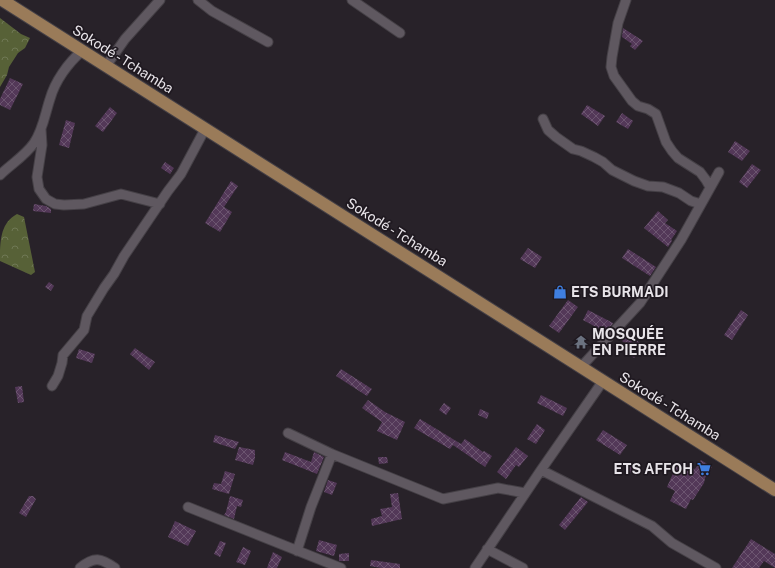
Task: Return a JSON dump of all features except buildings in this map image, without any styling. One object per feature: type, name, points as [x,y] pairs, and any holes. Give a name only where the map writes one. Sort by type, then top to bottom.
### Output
[{"type":"main road","name":"Sokodé - Tchamba","points":[[2,0],[775,490]]},
{"type":"street","points":[[106,66],[125,39],[160,0]]},
{"type":"street","points":[[198,0],[212,11],[268,42]]},
{"type":"street","points":[[352,0],[400,34]]},
{"type":"street","points":[[626,0],[618,23],[612,57],[611,67],[614,76],[632,101],[638,106],[648,109],[656,114],[666,142],[672,151],[678,158],[700,172],[710,187]]},
{"type":"street","points":[[0,175],[22,156],[34,143],[41,129],[55,85],[70,62],[82,50]]},
{"type":"street","points":[[543,119],[548,130],[556,137],[573,149],[598,159],[612,170],[648,186],[663,187],[679,193],[691,201],[701,204]]},
{"type":"street","points":[[41,129],[42,145],[37,177],[39,190],[46,199],[54,204],[84,204],[121,194],[160,204]]},
{"type":"street","points":[[52,386],[58,376],[63,355],[84,330],[87,316],[187,164],[205,129]]},
{"type":"street","points":[[581,367],[640,303],[682,240],[718,172]]},
{"type":"street","points":[[475,568],[603,381]]},
{"type":"street","points":[[288,433],[332,454],[443,499],[498,488],[526,493]]},
{"type":"street","points":[[297,551],[311,507],[332,454]]},
{"type":"street","points":[[541,470],[652,526],[672,543],[716,568]]},
{"type":"street","points":[[188,508],[341,568]]},
{"type":"street","points":[[487,549],[523,568]]},
{"type":"street","points":[[80,568],[88,561],[103,560],[115,568]]},
{"type":"green space","points":[[0,18],[21,34],[30,38],[25,48],[18,53],[9,67],[7,75],[0,87]]},
{"type":"green space","points":[[17,214],[24,217],[35,272],[31,275],[0,261],[0,247],[4,228],[7,222]]},
{"type":"place","name":"ETS BURMADI","points":[[560,292]]},
{"type":"place","name":"MOSQUÉE EN PIERRE","points":[[581,342]]},
{"type":"place","name":"ETS AFFOH","points":[[704,469]]}]
